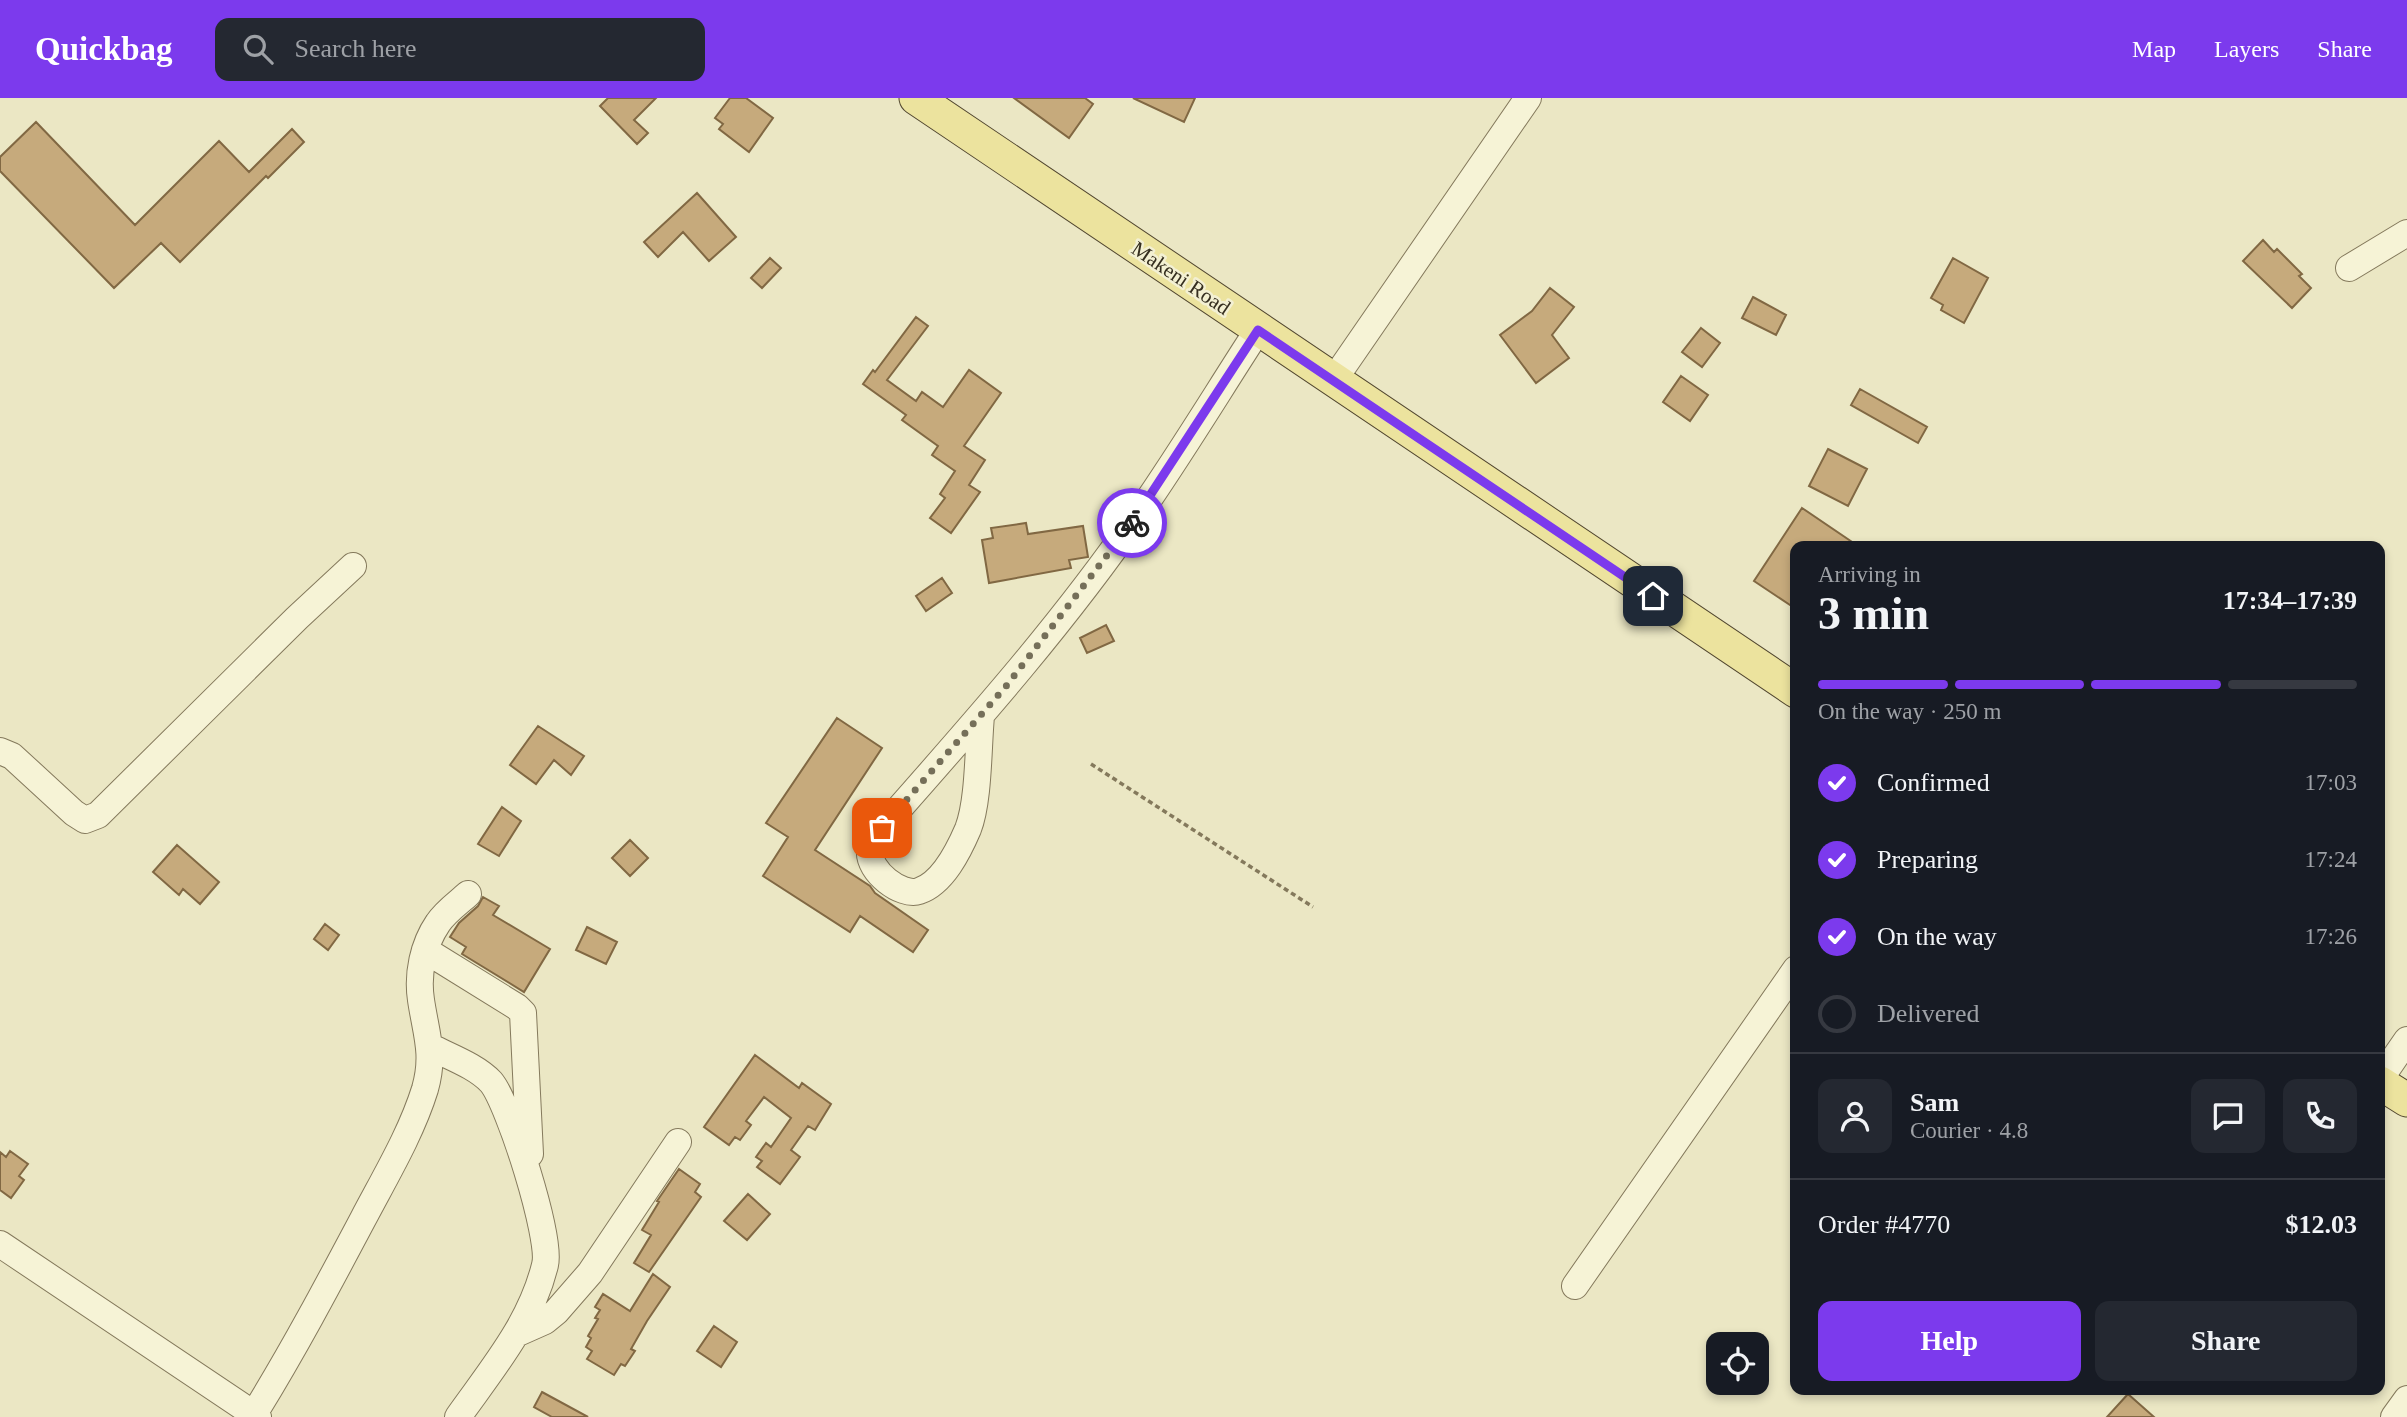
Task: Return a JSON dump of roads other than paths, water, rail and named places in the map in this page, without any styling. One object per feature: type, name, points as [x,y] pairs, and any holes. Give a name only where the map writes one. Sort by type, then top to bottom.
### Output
[{"type":"main road","name":"Makeni Road","points":[[916,98],[1790,687]]},
{"type":"main road","points":[[2385,1085],[2407,1100]]},
{"type":"street","points":[[1334,381],[1528,98]]},
{"type":"street","points":[[2349,268],[2407,233]]},
{"type":"street","points":[[981,716],[969,826],[953,859],[933,883],[918,892],[904,891],[888,882],[873,866],[869,852],[874,839],[981,716],[1097,571],[1140,512],[1258,330]]},
{"type":"street","points":[[0,751],[12,756],[74,813],[85,820],[98,815],[353,566]]},
{"type":"street","points":[[0,1244],[256,1416],[393,1163],[426,1087],[431,1047],[421,998],[420,976],[425,950],[438,923],[468,894]]},
{"type":"street","points":[[425,950],[523,1013],[532,1191]]},
{"type":"street","points":[[1575,1286],[1790,978]]},
{"type":"street","points":[[2385,1073],[2407,1040]]},
{"type":"street","points":[[431,1047],[478,1072],[495,1088],[519,1143],[543,1233],[546,1262],[518,1333],[458,1417]]},
{"type":"street","points":[[518,1333],[545,1321],[556,1312],[590,1273],[678,1142]]},
{"type":"street","points":[[2394,1417],[2407,1399]]}]
